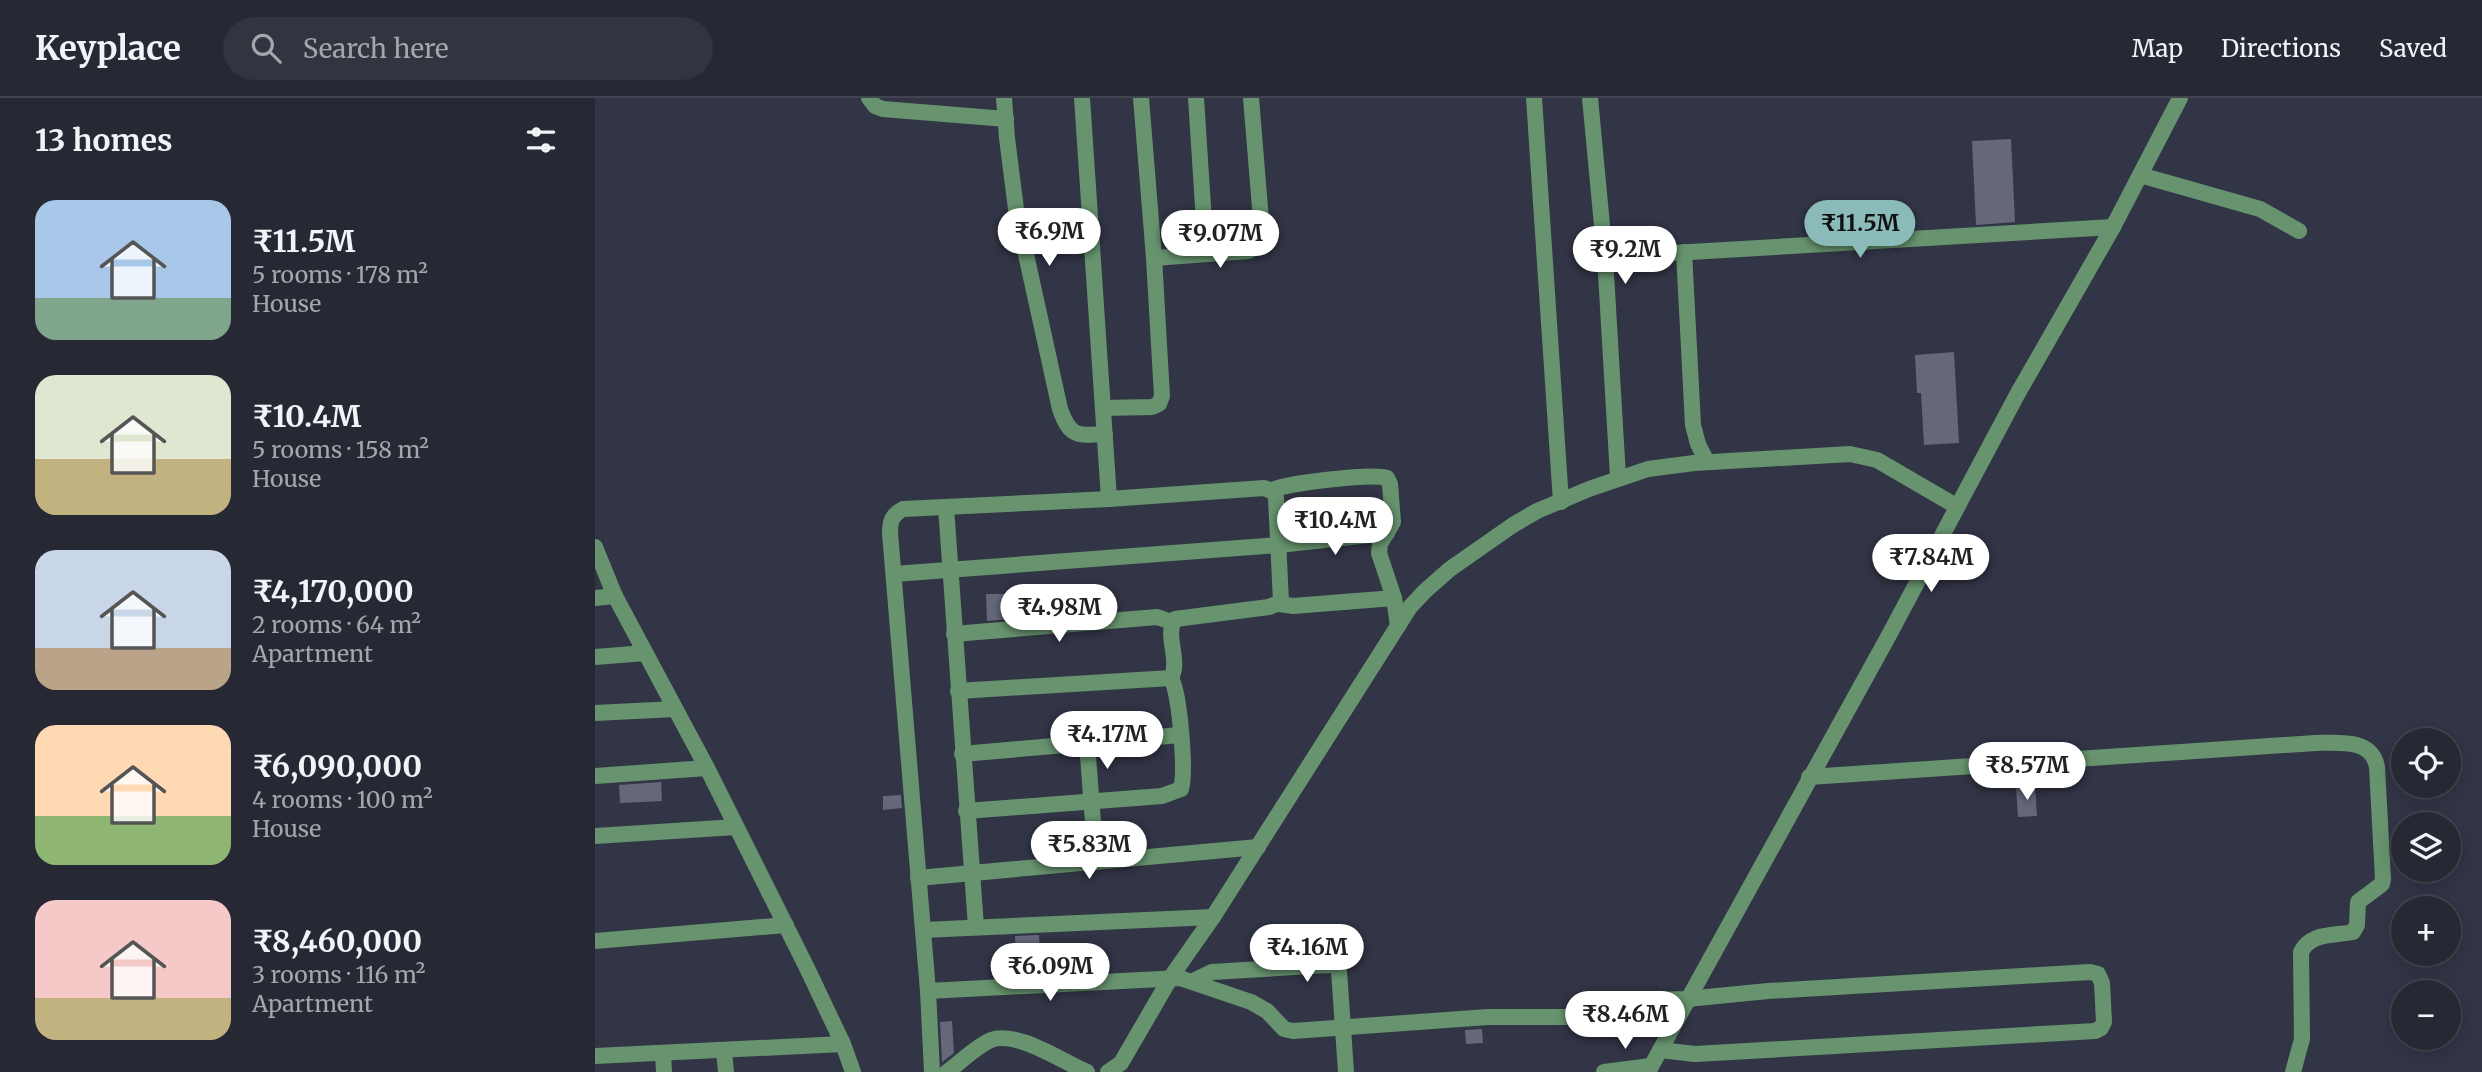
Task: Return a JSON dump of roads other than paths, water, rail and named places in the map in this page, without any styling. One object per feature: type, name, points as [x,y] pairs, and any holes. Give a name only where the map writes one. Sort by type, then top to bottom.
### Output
[{"type":"street","points":[[869,98],[875,106],[883,108],[941,106],[1006,119]]},
{"type":"street","points":[[1004,98],[1017,209],[1060,410],[1071,431],[1086,436],[1105,435]]},
{"type":"street","points":[[1082,98],[1109,499]]},
{"type":"street","points":[[1103,408],[1152,407],[1161,400],[1154,258],[1141,98]]},
{"type":"street","points":[[1196,98],[1206,253]]},
{"type":"street","points":[[1154,258],[1252,250],[1261,241],[1251,98]]},
{"type":"street","points":[[1534,98],[1561,502]]},
{"type":"street","points":[[1590,98],[1605,257],[1618,478]]},
{"type":"street","points":[[1604,1072],[1650,1069],[1888,636],[1956,506],[2113,227],[2180,98]]},
{"type":"street","points":[[2140,175],[2260,209],[2299,231]]},
{"type":"street","points":[[1605,257],[2113,227]]},
{"type":"street","points":[[1684,252],[1695,436],[1707,462]]},
{"type":"street","points":[[1108,1072],[1121,1063],[1171,977],[1213,917],[1410,607],[1450,569],[1513,525],[1537,511],[1618,478],[1648,469],[1707,462],[1818,455],[1866,456],[1956,506]]},
{"type":"street","points":[[932,1072],[890,533],[890,524],[895,514],[903,509],[1264,488],[1272,490],[1303,484],[1384,477],[1390,484],[1393,516],[1391,528],[1380,544],[1379,552],[1394,598],[1398,626]]},
{"type":"street","points":[[1272,490],[1276,498],[1279,545],[1282,596],[1279,604]]},
{"type":"street","points":[[946,507],[976,927]]},
{"type":"street","points":[[894,574],[1279,545],[1387,533]]},
{"type":"street","points":[[595,547],[615,596],[707,768],[786,925],[843,1044],[853,1072]]},
{"type":"street","points":[[595,597],[615,596]]},
{"type":"street","points":[[1172,622],[1180,617],[1279,604],[1293,606],[1394,598]]},
{"type":"street","points":[[954,634],[1157,617],[1172,622]]},
{"type":"street","points":[[966,811],[1162,796],[1181,789],[1178,696],[1171,678],[1175,670],[1172,622]]},
{"type":"street","points":[[595,657],[645,653]]},
{"type":"street","points":[[958,691],[1171,678]]},
{"type":"street","points":[[595,713],[675,709]]},
{"type":"street","points":[[962,754],[1180,735]]},
{"type":"street","points":[[1087,743],[1096,862]]},
{"type":"street","points":[[1809,777],[2315,743],[2364,747],[2373,754],[2377,767],[2382,884],[2358,902],[2357,925],[2353,932],[2318,937],[2309,942],[2301,952],[2302,1039],[2293,1072]]},
{"type":"street","points":[[595,776],[707,768]]},
{"type":"street","points":[[595,836],[736,827]]},
{"type":"street","points":[[918,878],[1258,847]]},
{"type":"street","points":[[923,930],[1213,917]]},
{"type":"street","points":[[595,941],[786,925]]},
{"type":"street","points":[[1193,981],[1212,972],[1333,965],[1339,971],[1346,1072]]},
{"type":"street","points":[[927,991],[1171,977],[1193,981],[1261,1007],[1288,1031],[1488,1017],[1574,1017],[1635,1002],[1768,991],[2090,971],[2101,978],[2104,1022],[2101,1028],[2095,1031],[1695,1054],[1660,1050]]},
{"type":"street","points":[[947,1072],[985,1043],[1004,1037],[1023,1042],[1087,1072]]},
{"type":"street","points":[[597,1061],[663,1054],[843,1044]]},
{"type":"street","points":[[724,1050],[726,1072]]},
{"type":"street","points":[[663,1054],[664,1072]]}]
